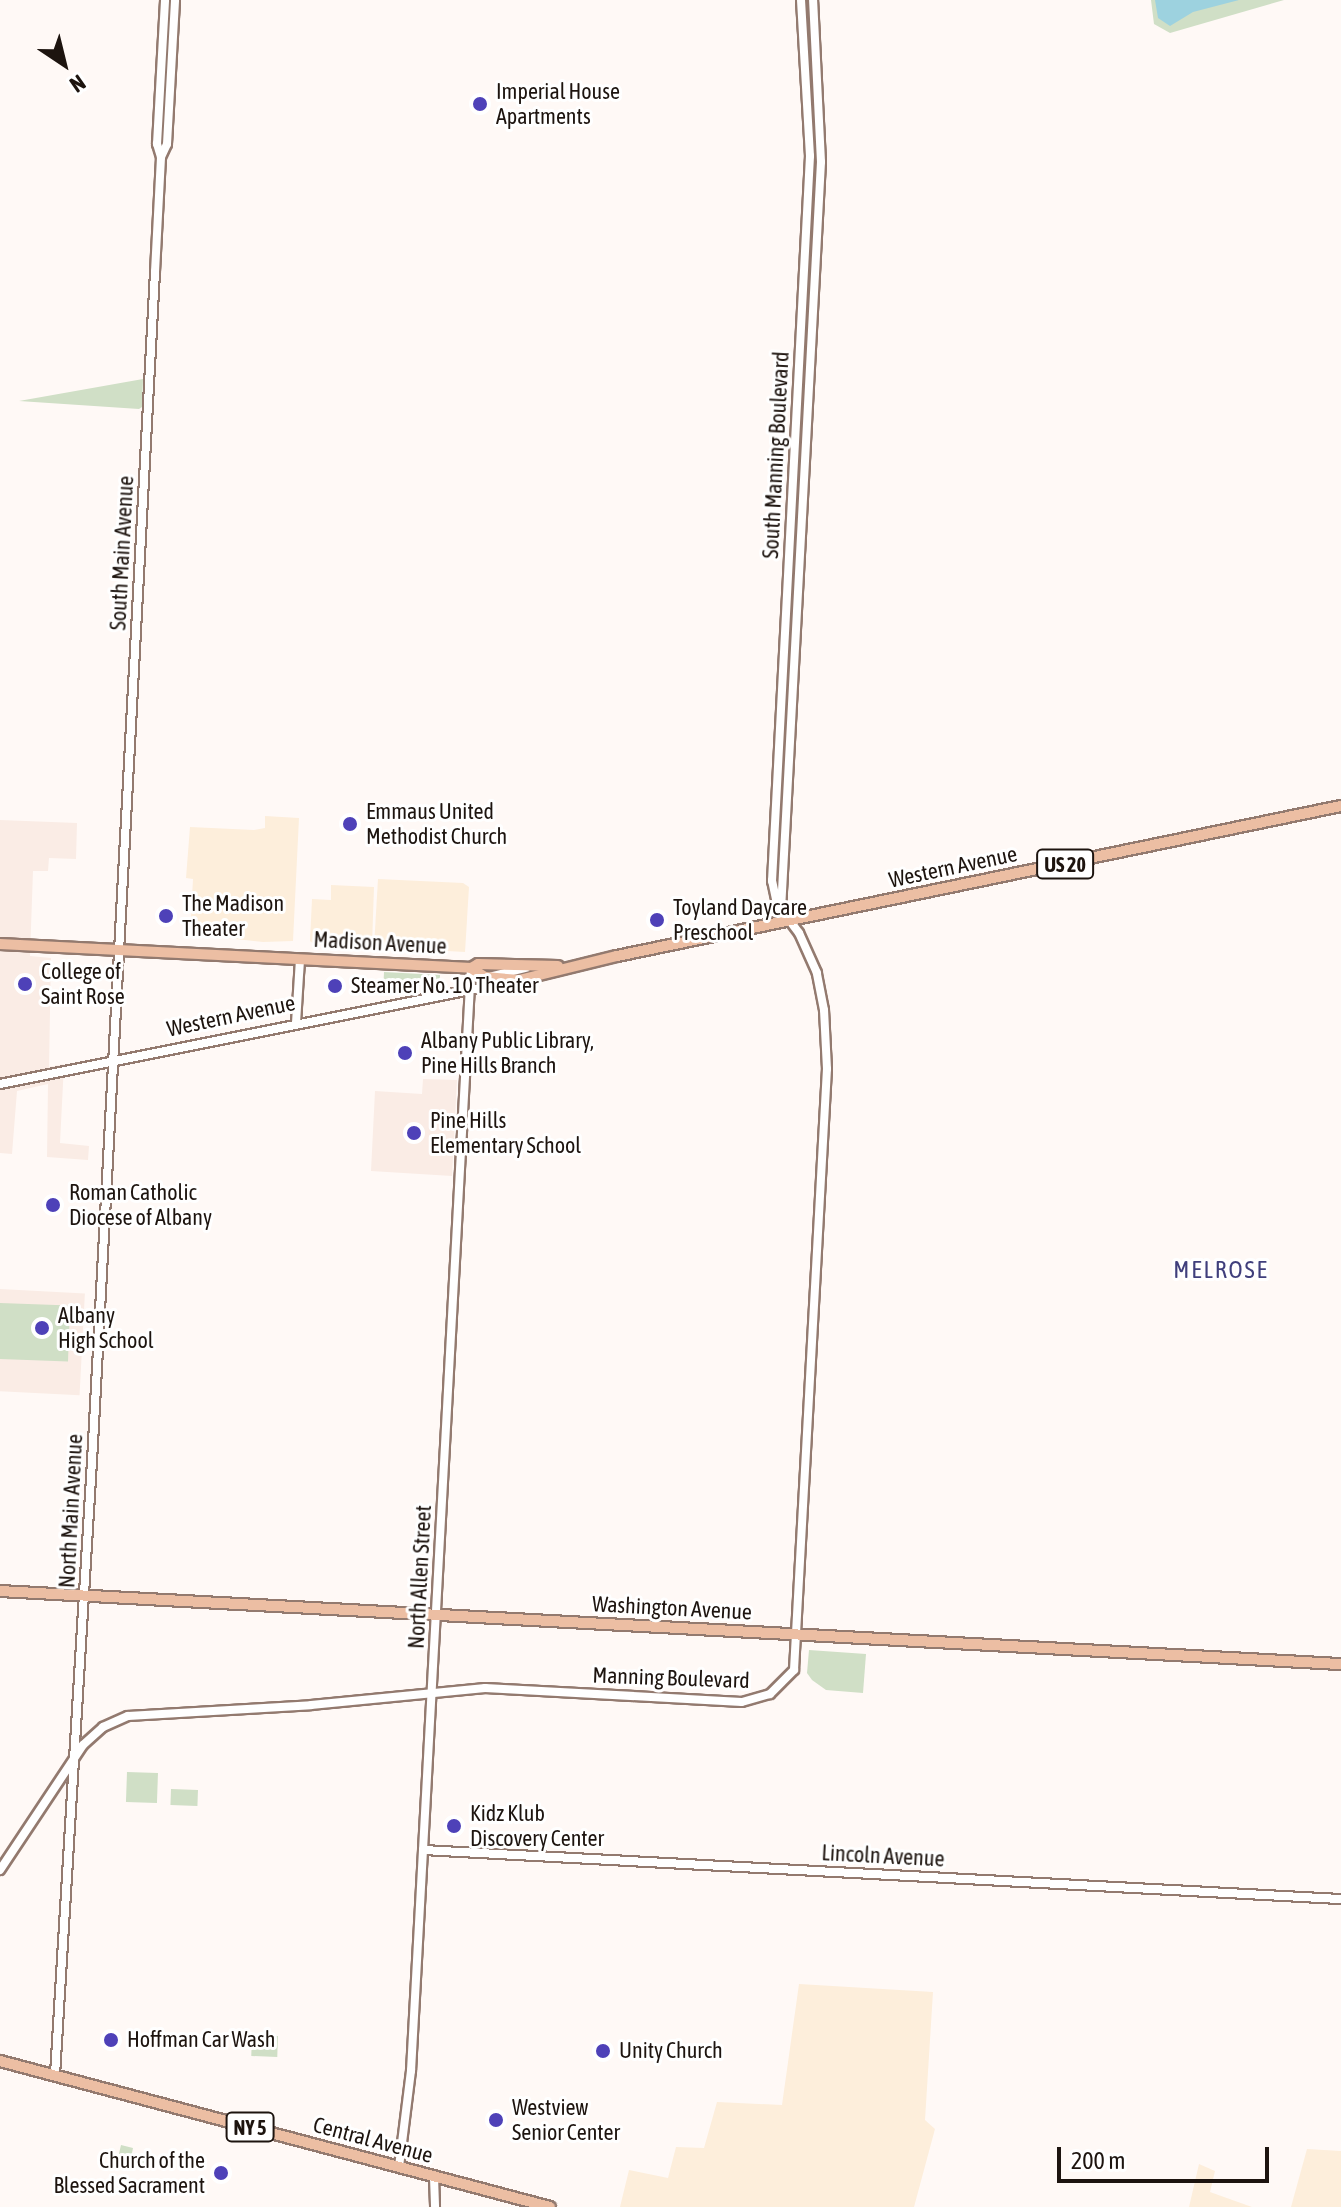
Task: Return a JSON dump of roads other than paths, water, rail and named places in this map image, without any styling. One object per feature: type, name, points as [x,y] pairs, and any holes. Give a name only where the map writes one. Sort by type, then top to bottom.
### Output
[{"type":"main road","name":"Western Avenue","points":[[519,980],[572,966],[1341,806]]},
{"type":"main road","name":"Madison Avenue","points":[[0,944],[471,968],[489,977],[519,980]]},
{"type":"main road","name":"Madison Avenue","points":[[471,968],[478,964],[530,967]]},
{"type":"main road","name":"Western Avenue","points":[[530,967],[572,966]]},
{"type":"main road","name":"Washington Avenue","points":[[0,1591],[1341,1664]]},
{"type":"main road","name":"Central Avenue","points":[[0,2061],[550,2207]]},
{"type":"street","name":"South Main Avenue","points":[[119,950],[161,157],[157,144],[165,0]]},
{"type":"street","name":"South Main Avenue","points":[[161,157],[167,144],[175,0]]},
{"type":"street","name":"South Manning Boulevard","points":[[780,911],[774,895],[772,874],[810,156],[801,0]]},
{"type":"street","name":"South Manning Boulevard","points":[[780,911],[821,162],[813,0]]},
{"type":"street","points":[[780,911],[789,921]]},
{"type":"street","name":"Manning Boulevard","points":[[0,1870],[75,1757],[94,1734],[134,1714],[305,1705],[485,1688],[750,1701],[770,1694],[790,1677],[795,1667],[798,1635],[827,1058],[823,1003],[817,973],[789,921]]},
{"type":"street","name":"North Main Avenue","points":[[55,2075],[119,950]]},
{"type":"street","points":[[296,1023],[300,959]]},
{"type":"street","name":"Western Avenue","points":[[471,988],[489,977],[530,967]]},
{"type":"street","name":"North Allen Street","points":[[399,2167],[411,2077],[471,968]]},
{"type":"street","name":"Western Avenue","points":[[0,1084],[519,980]]},
{"type":"street","name":"Lincoln Avenue","points":[[423,1850],[1341,1899]]},
{"type":"street","points":[[434,2177],[435,2207]]},
{"type":"water","points":[[1155,0],[1239,0],[1193,12],[1170,26],[1158,18]]},
{"type":"place","name":"Imperial House Apartments","points":[[480,104]]},
{"type":"place","name":"Emmaus United Methodist Church","points":[[350,824]]},
{"type":"place","name":"The Madison Theater","points":[[166,916]]},
{"type":"place","name":"Toyland Daycare Preschool","points":[[657,920]]},
{"type":"place","name":"College of Saint Rose","points":[[25,984]]},
{"type":"place","name":"Steamer No. 10 Theater","points":[[335,986]]},
{"type":"place","name":"Albany Public Library, Pine Hills Branch","points":[[405,1053]]},
{"type":"place","name":"Pine Hills Elementary School","points":[[414,1133]]},
{"type":"place","name":"Roman Catholic Diocese of Albany","points":[[53,1205]]},
{"type":"place","name":"Albany High School","points":[[42,1328]]},
{"type":"place","name":"Kidz Klub Discovery Center","points":[[454,1826]]},
{"type":"place","name":"Hoffman Car Wash","points":[[111,2040]]},
{"type":"place","name":"Unity Church","points":[[603,2051]]},
{"type":"place","name":"Westview Senior Center","points":[[496,2120]]},
{"type":"place","name":"Church of the Blessed Sacrament","points":[[221,2173]]},
{"type":"district","name":"MELROSE","points":[[1221,1270]]}]
